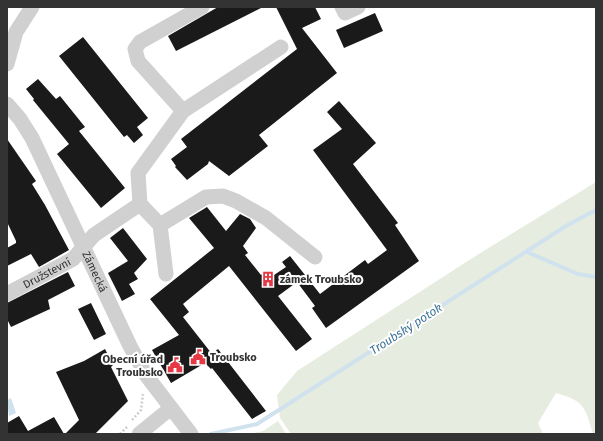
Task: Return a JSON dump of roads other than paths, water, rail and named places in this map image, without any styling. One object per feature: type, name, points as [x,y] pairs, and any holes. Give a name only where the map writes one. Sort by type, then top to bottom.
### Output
[{"type":"street","points":[[7,64],[16,32],[32,7]]},
{"type":"street","points":[[184,111],[138,61],[134,49],[140,42],[202,7]]},
{"type":"street","points":[[342,7],[345,13],[358,7]]},
{"type":"street","points":[[166,274],[160,224],[140,204],[138,173],[184,111],[281,47]]},
{"type":"street","name":"Zámecká","points":[[7,104],[20,119],[32,138],[83,249],[130,346],[146,375],[188,430]]},
{"type":"street","points":[[160,224],[206,197],[223,196],[236,201],[266,218],[315,257]]},
{"type":"street","name":"Družstevní","points":[[7,294],[73,259],[94,236],[140,204]]},
{"type":"street","points":[[139,434],[171,408]]},
{"type":"water","points":[[11,398],[16,413],[9,416],[7,400]]},
{"type":"waterway","name":"Troubský potok","points":[[211,434],[257,424],[566,226],[596,210]]},
{"type":"waterway","points":[[527,252],[578,274],[596,277]]},
{"type":"place","name":"zámek Troubsko","points":[[268,279]]},
{"type":"place","name":"Troubsko","points":[[198,357]]},
{"type":"place","name":"Obecní úřad Troubsko","points":[[175,365]]}]
